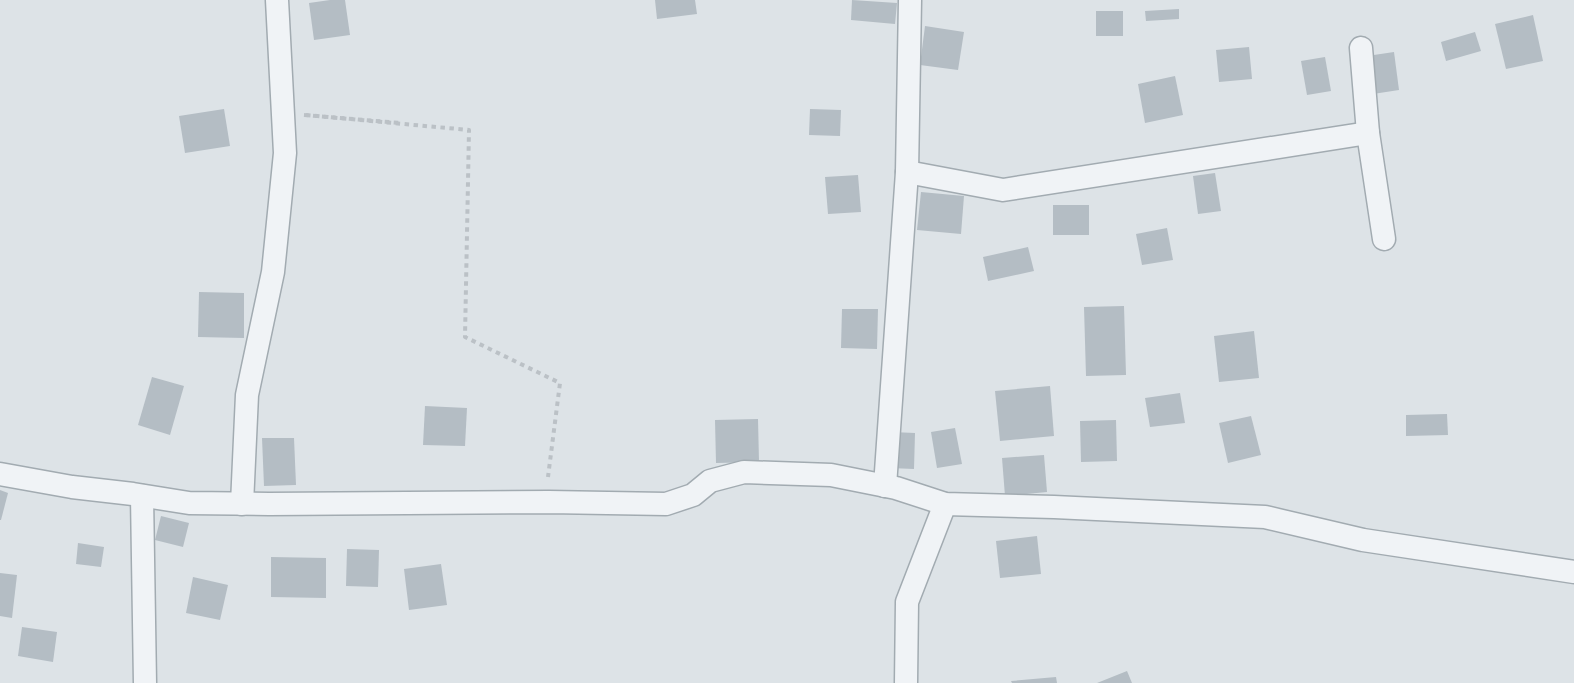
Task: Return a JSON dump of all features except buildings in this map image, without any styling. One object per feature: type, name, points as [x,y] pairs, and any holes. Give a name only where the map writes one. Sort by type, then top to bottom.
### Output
[{"type":"street","points":[[242,504],[247,395],[273,272],[285,153],[278,0]]},
{"type":"street","points":[[885,486],[907,172],[910,0]]},
{"type":"street","points":[[1361,48],[1368,133],[1384,239]]},
{"type":"street","points":[[907,172],[1003,190],[1368,133]]},
{"type":"street","points":[[0,474],[72,488],[189,503],[242,504],[549,502],[666,504],[693,495],[710,481],[744,472],[831,475],[885,486],[945,504],[1265,517],[1363,540],[1574,572]]},
{"type":"street","points":[[142,496],[145,683]]},
{"type":"street","points":[[906,683],[907,602],[945,504]]},
{"type":"path","points":[[283,113],[400,123]]},
{"type":"path","points":[[283,113],[469,130],[465,337],[560,383],[548,477]]}]
